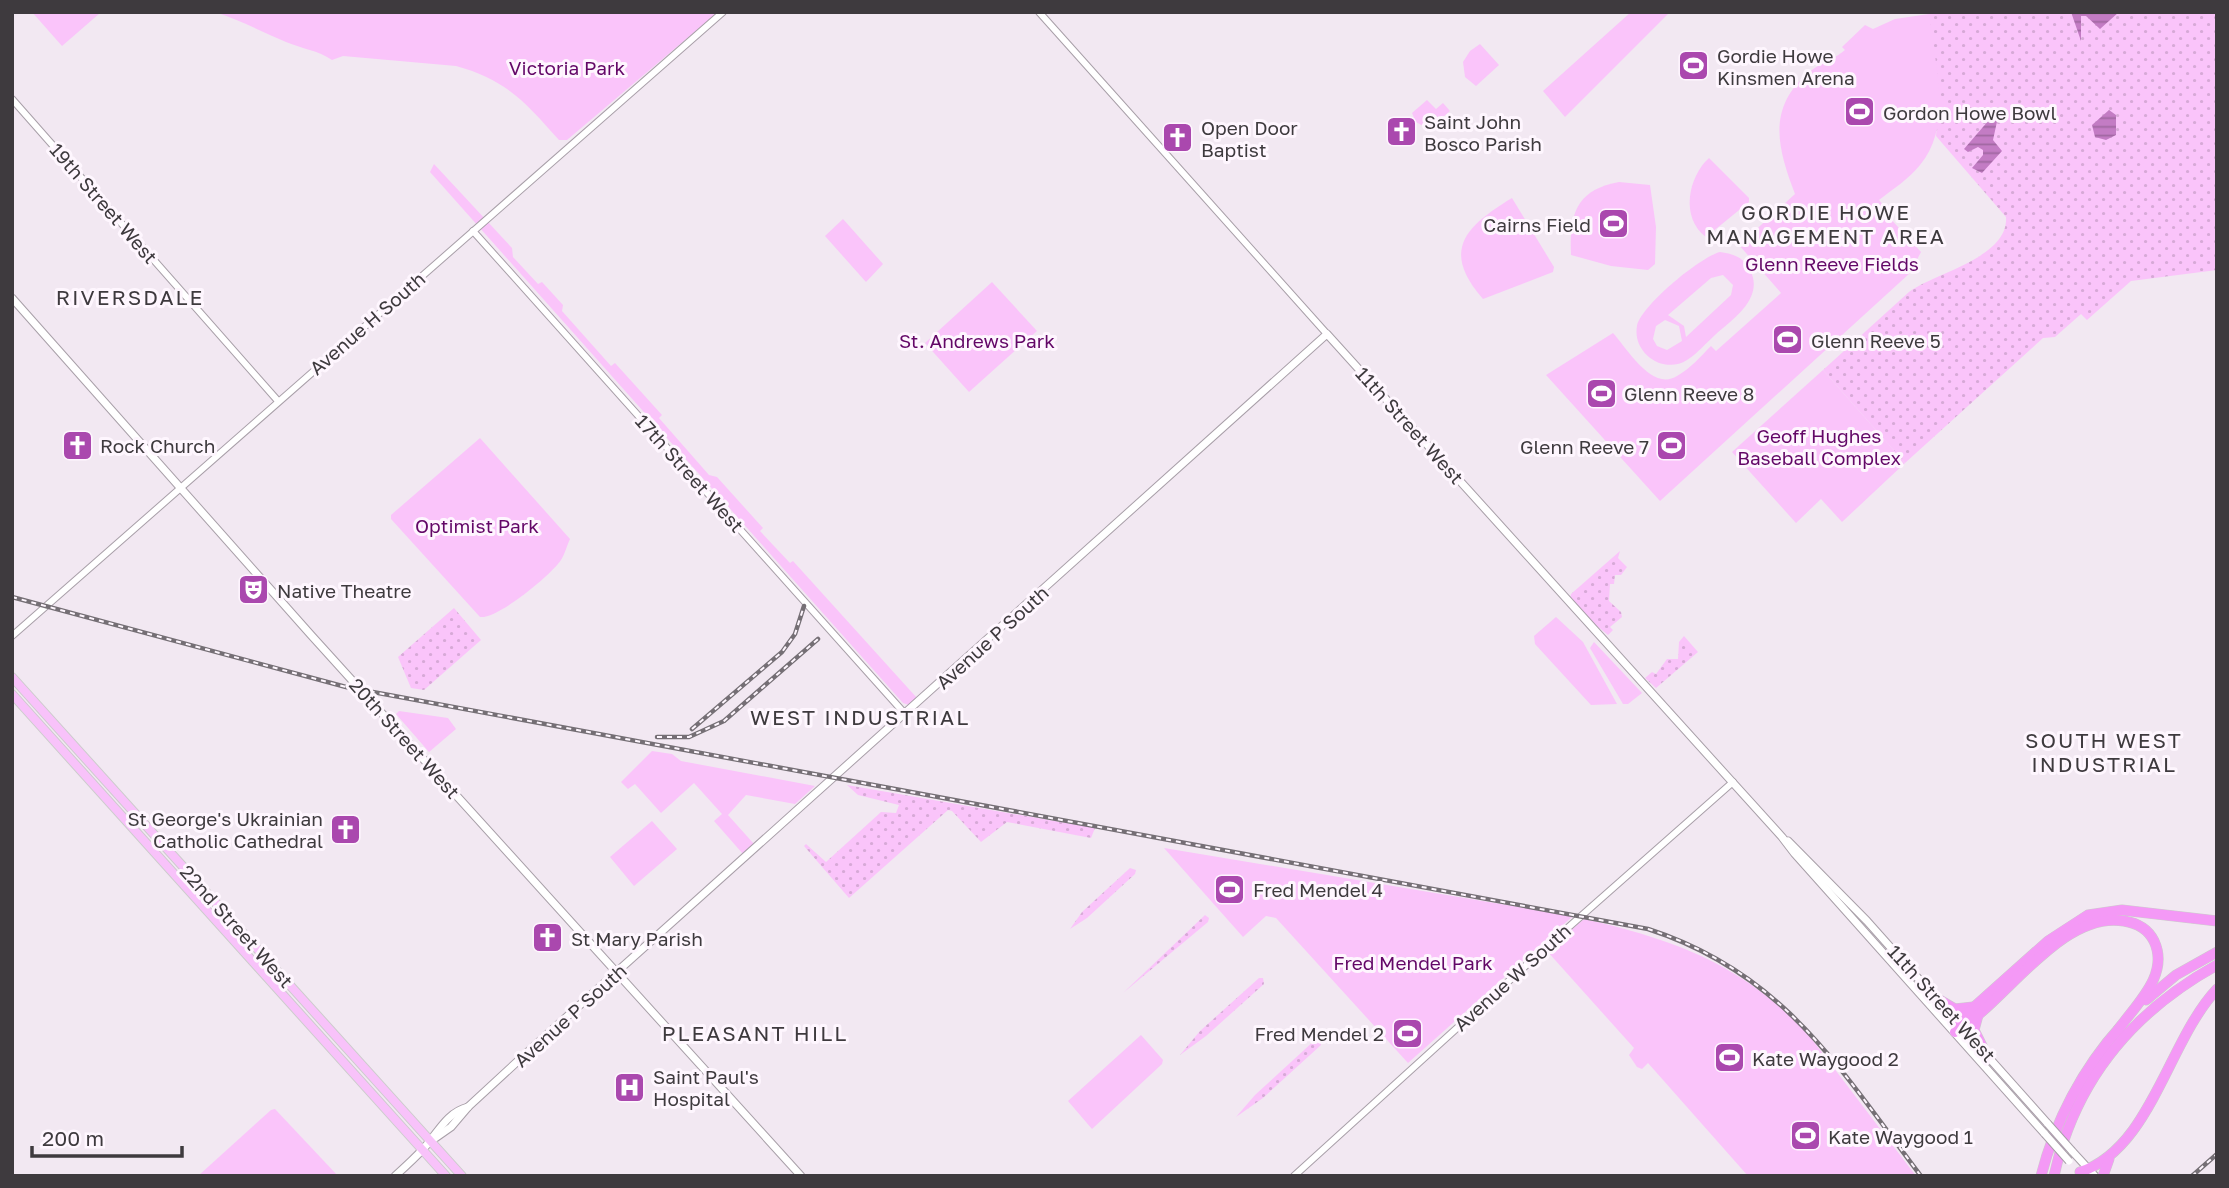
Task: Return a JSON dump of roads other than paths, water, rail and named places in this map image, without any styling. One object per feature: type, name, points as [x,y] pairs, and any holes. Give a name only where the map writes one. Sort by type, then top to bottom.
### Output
[{"type":"highway","points":[[1959,1027],[2048,940],[2088,915],[2122,910],[2217,921]]},
{"type":"highway","points":[[1938,999],[1955,1009],[1976,1011],[2073,933],[2091,923],[2119,920],[2132,922],[2146,930],[2155,945],[2158,964],[2148,989],[2097,1055],[2074,1092],[2041,1176]]},
{"type":"highway","points":[[2118,1030],[2164,983],[2217,952]]},
{"type":"highway","points":[[2054,1176],[2066,1130],[2084,1091],[2111,1051],[2176,988],[2217,965]]},
{"type":"highway","points":[[2086,1173],[2111,1156],[2134,1130],[2192,1021],[2217,989]]},
{"type":"highway","points":[[1976,1011],[1974,1030],[1983,1048]]},
{"type":"highway","points":[[2103,1176],[2111,1156]]},
{"type":"main road","name":"20th Street West","points":[[12,298],[801,1176]]},
{"type":"main road","name":"Avenue P South","points":[[395,1176],[431,1140],[451,1127],[468,1107],[1327,334]]},
{"type":"main road","name":"11th Street West","points":[[1327,334],[1782,837],[1959,1027],[1983,1048],[2072,1151],[2086,1173]]},
{"type":"main road","name":"22nd Street West","points":[[12,677],[461,1176]]},
{"type":"main road","name":"22nd Street West","points":[[12,694],[446,1176]]},
{"type":"main road","name":"11th Street West","points":[[1782,837],[1830,881],[1938,999],[2045,1134],[2069,1161],[2086,1173]]},
{"type":"street","name":"Avenue H South","points":[[12,636],[723,12]]},
{"type":"street","name":"11th Street West","points":[[1039,12],[1327,334]]},
{"type":"street","name":"19th Street West","points":[[12,100],[278,401]]},
{"type":"street","name":"17th Street West","points":[[473,231],[906,715]]},
{"type":"street","name":"Avenue W South","points":[[1294,1176],[1544,948],[1734,782]]},
{"type":"railway","points":[[12,597],[346,687],[1648,929],[1695,948],[1736,971],[1773,998],[1805,1028],[1834,1062],[1921,1176]]},
{"type":"railway","points":[[692,729],[782,652],[795,634],[804,606]]},
{"type":"railway","points":[[657,737],[689,737],[724,721],[818,639]]},
{"type":"railway","points":[[2192,1176],[2217,1154]]},
{"type":"place","name":"Gordie Howe Kinsmen Arena","points":[[1694,66]]},
{"type":"place","name":"Gordon Howe Bowl","points":[[1860,112]]},
{"type":"place","name":"Saint John Bosco Parish","points":[[1401,132]]},
{"type":"place","name":"Open Door Baptist","points":[[1178,138]]},
{"type":"place","name":"Cairns Field","points":[[1614,224]]},
{"type":"place","name":"Glenn Reeve 5","points":[[1788,340]]},
{"type":"place","name":"Glenn Reeve 8","points":[[1601,393]]},
{"type":"place","name":"Rock Church","points":[[77,445]]},
{"type":"place","name":"Glenn Reeve 7","points":[[1672,446]]},
{"type":"place","name":"Native Theatre","points":[[254,590]]},
{"type":"place","name":"St George's Ukrainian Catholic Cathedral","points":[[346,829]]},
{"type":"place","name":"Fred Mendel 4","points":[[1230,889]]},
{"type":"place","name":"St Mary Parish","points":[[548,938]]},
{"type":"place","name":"Fred Mendel 2","points":[[1407,1033]]},
{"type":"place","name":"Kate Waygood 2","points":[[1729,1058]]},
{"type":"place","name":"Saint Paul's Hospital","points":[[630,1087]]},
{"type":"place","name":"Kate Waygood 1","points":[[1805,1136]]},
{"type":"district","name":"GORDIE HOWE MANAGEMENT AREA","points":[[1826,224]]},
{"type":"district","name":"RIVERSDALE","points":[[130,297]]},
{"type":"district","name":"WEST INDUSTRIAL","points":[[860,717]]},
{"type":"district","name":"SOUTH WEST INDUSTRIAL","points":[[2104,752]]},
{"type":"district","name":"PLEASANT HILL","points":[[755,1033]]},
{"type":"park label","name":"Victoria Park","points":[[567,67]]},
{"type":"park label","name":"Glenn Reeve Fields","points":[[1832,263]]},
{"type":"park label","name":"St. Andrews Park","points":[[977,340]]},
{"type":"park label","name":"Geoff Hughes Baseball Complex","points":[[1819,446]]},
{"type":"park label","name":"Optimist Park","points":[[477,525]]},
{"type":"park label","name":"Fred Mendel Park","points":[[1413,962]]}]
